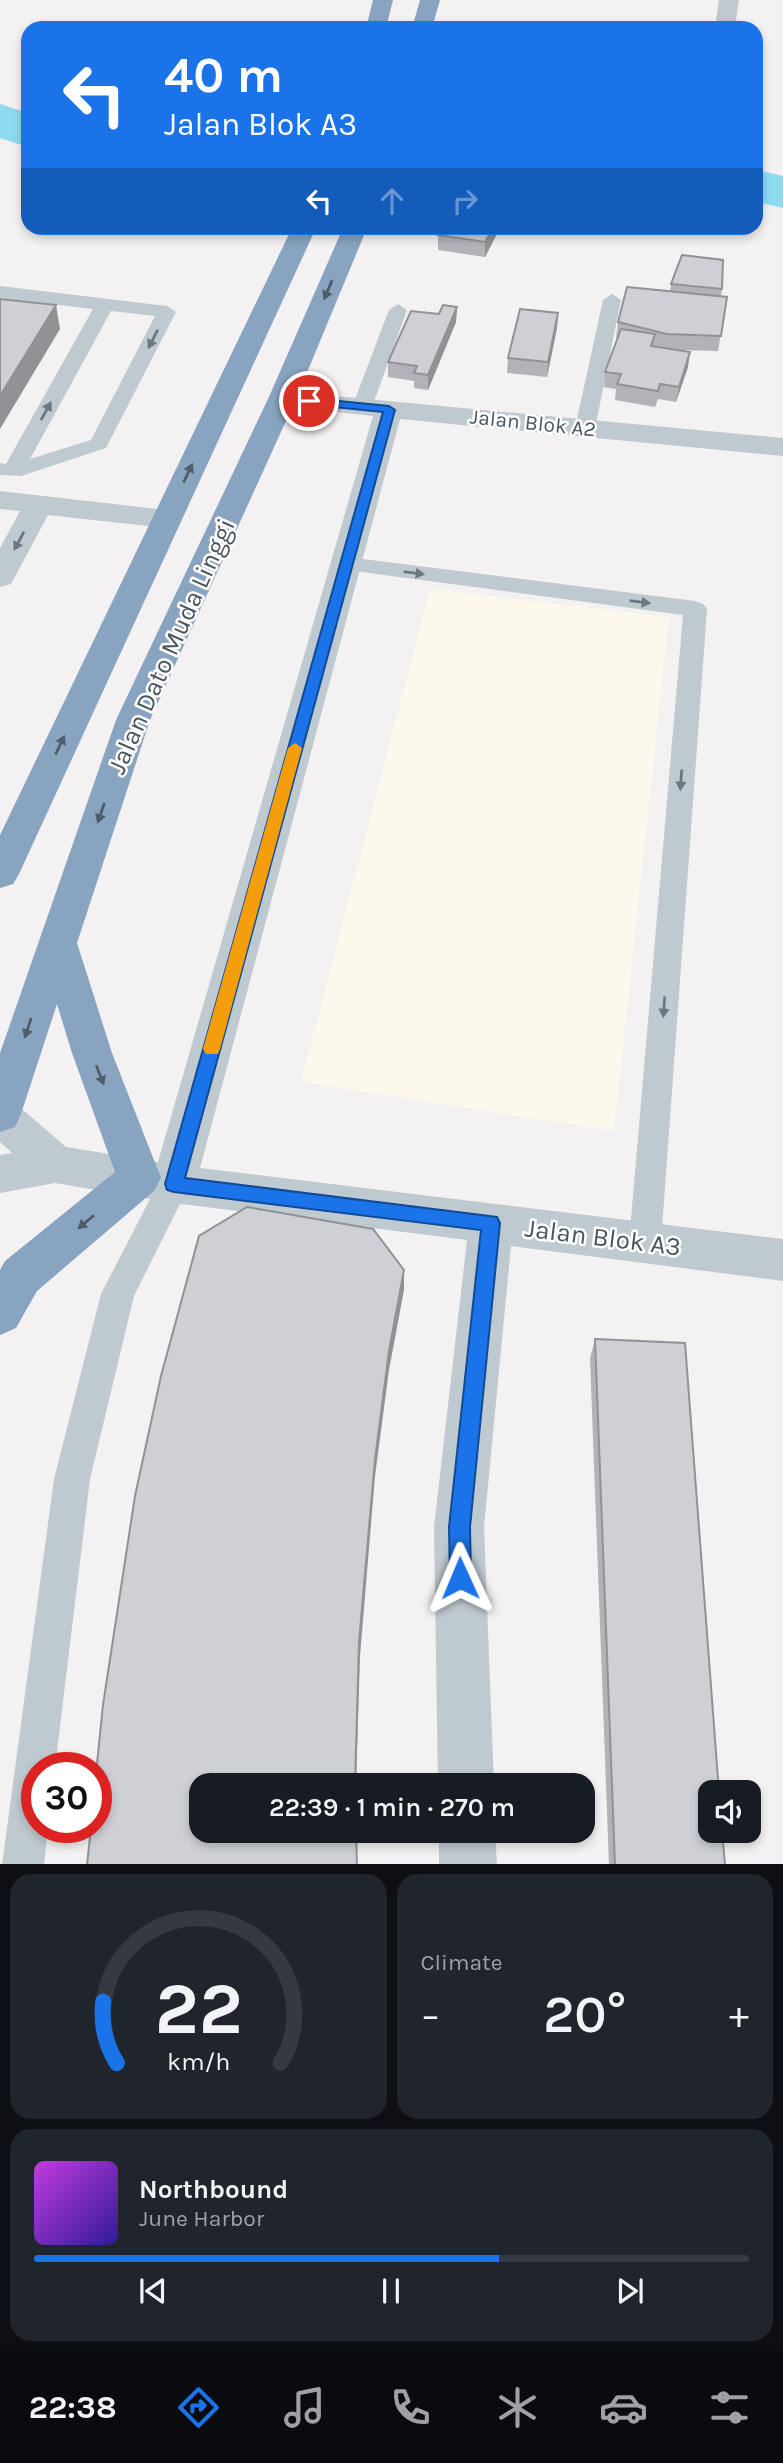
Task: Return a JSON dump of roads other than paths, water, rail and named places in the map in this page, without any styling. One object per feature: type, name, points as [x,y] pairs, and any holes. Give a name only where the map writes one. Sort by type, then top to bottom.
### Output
[{"type":"highway","points":[[378,21],[383,0]]},
{"type":"highway","points":[[424,21],[430,0]]},
{"type":"highway","points":[[0,874],[301,235]]},
{"type":"highway","name":"Jalan Dato Muda Linggi","points":[[0,1115],[133,720],[282,399],[352,235]]},
{"type":"highway","points":[[0,1313],[21,1276],[156,1181],[92,1053],[57,940]]},
{"type":"street","points":[[726,21],[729,0]]},
{"type":"street","name":"Jalan Blok A2","points":[[282,399],[783,447]]},
{"type":"street","points":[[156,1181],[346,564],[376,408]]},
{"type":"street","points":[[0,500],[166,519]]},
{"type":"street","points":[[0,577],[39,504]]},
{"type":"street","points":[[0,831],[31,805]]},
{"type":"street","points":[[0,1115],[55,1164]]},
{"type":"street","points":[[0,1174],[55,1164]]},
{"type":"street","name":"Jalan Blok A3","points":[[55,1164],[156,1181],[783,1260]]},
{"type":"street","points":[[466,1773],[459,1527],[491,1223]]},
{"type":"street","points":[[467,1843],[467,1864]]},
{"type":"lane","points":[[0,292],[167,312],[99,444],[6,470]]},
{"type":"lane","points":[[585,428],[612,300]]},
{"type":"lane","points":[[6,470],[31,437],[105,304]]},
{"type":"lane","points":[[376,408],[398,310]]},
{"type":"lane","points":[[31,437],[99,444]]},
{"type":"lane","points":[[346,564],[695,609],[645,1242]]},
{"type":"lane","points":[[23,1864],[72,1479],[118,1294],[156,1181]]},
{"type":"waterway","points":[[0,119],[21,129]]},
{"type":"waterway","points":[[763,188],[783,192]]}]
